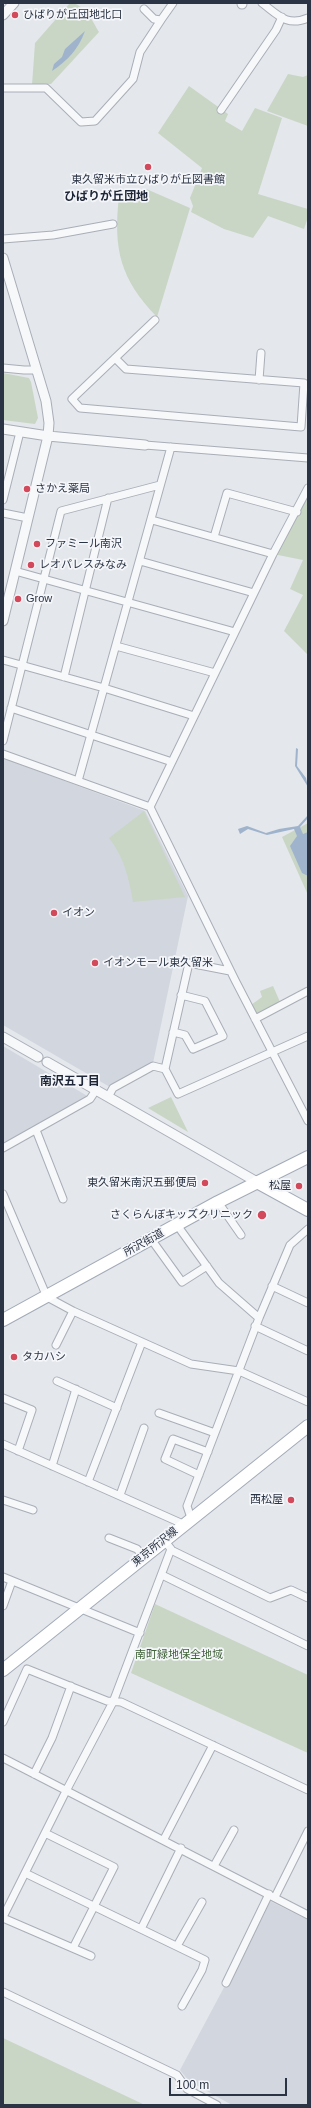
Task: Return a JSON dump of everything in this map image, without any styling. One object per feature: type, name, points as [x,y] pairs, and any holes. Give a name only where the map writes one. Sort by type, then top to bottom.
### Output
[{"type":"main road","name":"所沢街道","points":[[3,1320],[218,1202],[308,1157]]},
{"type":"main road","points":[[257,1182],[308,1210]]},
{"type":"main road","name":"東京所沢線","points":[[3,1670],[187,1521],[308,1426]]},
{"type":"street","points":[[3,15],[14,3]]},
{"type":"street","points":[[3,88],[46,88],[81,122],[95,121],[133,78],[140,52],[173,3]]},
{"type":"street","points":[[262,3],[290,22],[300,22],[308,18]]},
{"type":"street","points":[[144,9],[154,19],[161,20]]},
{"type":"street","points":[[221,110],[276,30],[282,17]]},
{"type":"street","points":[[3,239],[53,235],[113,224]]},
{"type":"street","points":[[3,258],[48,408],[48,436],[3,621]]},
{"type":"street","points":[[115,358],[126,369],[304,383],[301,427],[80,408],[72,399],[115,358],[155,320]]},
{"type":"street","points":[[259,380],[261,353]]},
{"type":"street","points":[[3,368],[37,370]]},
{"type":"street","points":[[3,429],[48,436],[308,458]]},
{"type":"street","points":[[3,500],[20,432]]},
{"type":"street","points":[[78,781],[152,520],[171,447]]},
{"type":"street","points":[[3,741],[60,510],[160,485]]},
{"type":"street","points":[[150,807],[273,554],[297,512],[308,488]]},
{"type":"street","points":[[214,537],[227,493],[297,512]]},
{"type":"street","points":[[64,676],[108,498]]},
{"type":"street","points":[[3,513],[28,518]]},
{"type":"street","points":[[152,520],[273,554]]},
{"type":"street","points":[[140,561],[254,593]]},
{"type":"street","points":[[15,571],[128,601],[235,632]]},
{"type":"street","points":[[116,646],[215,673]]},
{"type":"street","points":[[3,660],[64,676],[194,716]]},
{"type":"street","points":[[11,708],[172,762]]},
{"type":"street","points":[[3,754],[150,807],[230,972],[308,1121]]},
{"type":"street","points":[[230,972],[189,963],[165,1068],[178,1094],[308,1036]]},
{"type":"street","points":[[255,1019],[308,991]]},
{"type":"street","points":[[173,1032],[185,1035],[193,1049],[223,1036],[205,1001],[181,995]]},
{"type":"street","points":[[3,1037],[38,1057]]},
{"type":"street","points":[[46,1062],[257,1182]]},
{"type":"street","points":[[108,1097],[113,1088],[153,1066],[165,1068]]},
{"type":"street","points":[[3,1148],[90,1099],[96,1090]]},
{"type":"street","points":[[36,1130],[63,1199]]},
{"type":"street","points":[[3,1194],[47,1296],[73,1311],[191,1364],[239,1371],[308,1402]]},
{"type":"street","points":[[218,1202],[240,1235]]},
{"type":"street","points":[[177,1225],[219,1283],[259,1318]]},
{"type":"street","points":[[3,1444],[18,1452],[120,1496],[187,1521],[188,1506],[199,1475],[272,1286],[290,1244],[308,1229]]},
{"type":"street","points":[[151,1239],[182,1282],[207,1266]]},
{"type":"street","points":[[272,1286],[308,1303]]},
{"type":"street","points":[[56,1345],[73,1311]]},
{"type":"street","points":[[256,1326],[308,1351]]},
{"type":"street","points":[[88,1482],[142,1342]]},
{"type":"street","points":[[57,1381],[117,1408]]},
{"type":"street","points":[[52,1466],[76,1389]]},
{"type":"street","points":[[3,1398],[32,1410],[18,1452]]},
{"type":"street","points":[[160,1413],[215,1433]]},
{"type":"street","points":[[120,1496],[144,1428]]},
{"type":"street","points":[[199,1475],[165,1460],[173,1439],[208,1452]]},
{"type":"street","points":[[3,1500],[33,1510]]},
{"type":"street","points":[[109,1538],[137,1549],[144,1557]]},
{"type":"street","points":[[164,1540],[171,1550],[270,1598],[292,1590],[308,1598]]},
{"type":"street","points":[[91,1956],[3,1917],[66,1790],[113,1702],[171,1550]]},
{"type":"street","points":[[162,1575],[308,1646]]},
{"type":"street","points":[[3,1577],[140,1633]]},
{"type":"street","points":[[3,1606],[12,1581]]},
{"type":"street","points":[[3,1722],[27,1669],[113,1702],[121,1702],[308,1790]]},
{"type":"street","points":[[34,1774],[52,1738],[71,1686]]},
{"type":"street","points":[[164,1839],[213,1745]]},
{"type":"street","points":[[3,1758],[164,1839],[308,1915]]},
{"type":"street","points":[[214,1866],[234,1830]]},
{"type":"street","points":[[226,1983],[308,1831]]},
{"type":"street","points":[[45,1833],[114,1867],[73,1948]]},
{"type":"street","points":[[141,1929],[181,1848]]},
{"type":"street","points":[[25,1873],[205,1960],[202,1970],[182,2006]]},
{"type":"street","points":[[177,1946],[202,1902]]},
{"type":"street","points":[[3,1992],[177,2075],[187,2089],[217,2105]]},
{"type":"shaded area","points":[[3,758],[145,811],[188,896],[153,1063],[110,1087],[3,1025]]},
{"type":"shaded area","points":[[3,1046],[89,1097],[3,1143]]},
{"type":"shaded area","points":[[270,1901],[308,1920],[308,2105],[232,2105],[189,2081],[180,2070]]},
{"type":"green space","points":[[70,3],[80,6],[84,10],[91,18],[99,32],[51,84],[32,85],[35,43]]},
{"type":"green space","points":[[288,74],[303,77],[308,75],[308,126],[267,111]]},
{"type":"green space","points":[[189,86],[228,114],[225,121],[242,131],[255,108],[282,118],[258,194],[308,209],[308,217],[304,229],[268,216],[253,238],[224,229],[191,212],[193,206],[190,198],[202,168],[158,133]]},
{"type":"green space","points":[[144,188],[190,208],[157,317],[144,303],[127,276],[122,262],[117,232],[119,196],[138,203]]},
{"type":"green space","points":[[3,373],[29,378],[38,418],[35,424],[3,420]]},
{"type":"green space","points":[[308,484],[308,655],[284,631],[303,595],[290,589],[303,560],[273,554]]},
{"type":"green space","points":[[144,811],[185,897],[133,902],[130,885],[122,860],[109,838]]},
{"type":"green space","points":[[308,823],[308,895],[282,837]]},
{"type":"green space","points":[[273,986],[280,1002],[255,1015],[251,1005],[262,997],[260,991]]},
{"type":"green space","points":[[171,1097],[188,1132],[148,1108]]},
{"type":"green space","name":"南町緑地保全地域","points":[[155,1604],[308,1675],[308,1753],[131,1673]]},
{"type":"green space","points":[[3,2038],[145,2105],[4,2105]]},
{"type":"water","points":[[85,31],[72,54],[52,71],[54,64],[62,57],[65,49]]},
{"type":"water","points":[[296,748],[298,749],[297,766],[306,778],[308,787],[295,766]]},
{"type":"water","points":[[308,815],[308,818],[300,827],[303,834],[308,832],[308,876],[302,873],[290,846],[297,836],[294,829],[267,835],[248,829],[240,834],[238,829],[247,826],[266,833],[298,826]]},
{"type":"place","name":"ひばりが丘団地北口","points":[[15,15]]},
{"type":"place","name":"東久留米市立ひばりが丘図書館","points":[[148,167]]},
{"type":"place","name":"さかえ薬局","points":[[27,489]]},
{"type":"place","name":"ファミール南沢","points":[[37,544]]},
{"type":"place","name":"レオパレスみなみ","points":[[31,565]]},
{"type":"place","name":"Grow","points":[[18,599]]},
{"type":"place","name":"イオン","points":[[54,913]]},
{"type":"place","name":"イオンモール東久留米","points":[[95,963]]},
{"type":"place","name":"東久留米南沢五郵便局","points":[[205,1183]]},
{"type":"place","name":"松屋","points":[[299,1186]]},
{"type":"place","name":"さくらんぼキッズクリニック","points":[[262,1215]]},
{"type":"place","name":"タカハシ","points":[[14,1357]]},
{"type":"place","name":"西松屋","points":[[291,1500]]},
{"type":"district","name":"ひばりが丘団地","points":[[106,197]]},
{"type":"district","name":"南沢五丁目","points":[[70,1082]]}]
